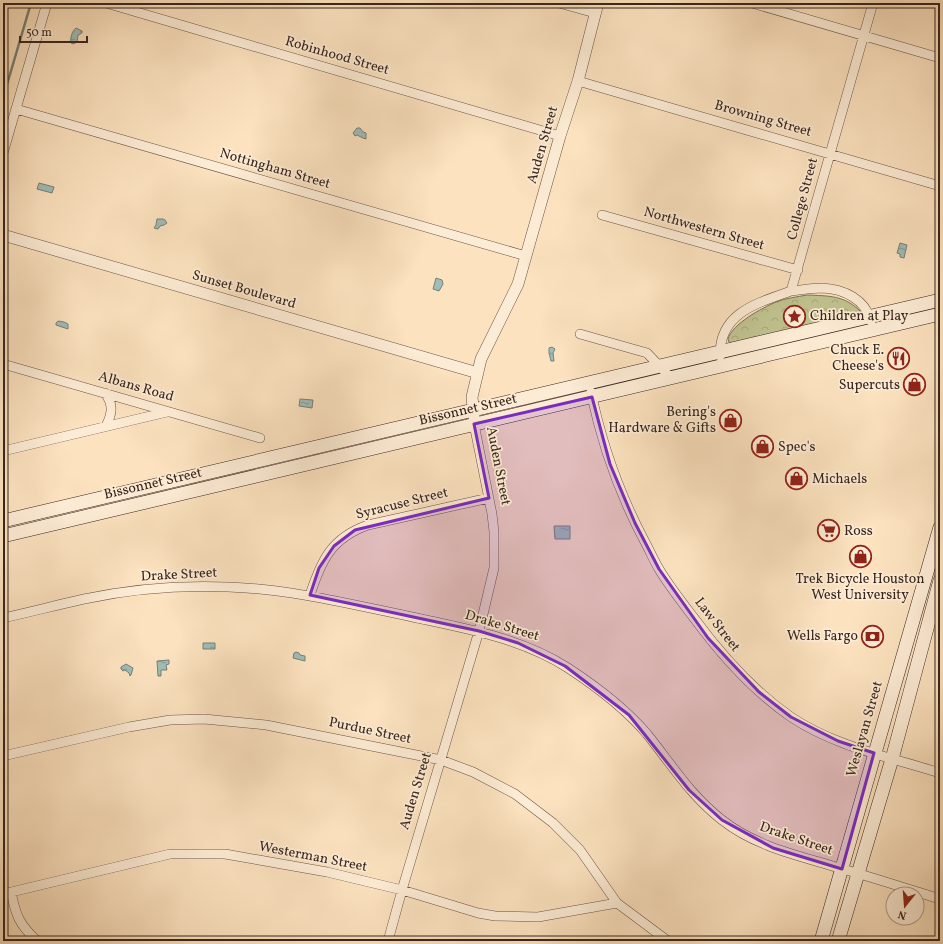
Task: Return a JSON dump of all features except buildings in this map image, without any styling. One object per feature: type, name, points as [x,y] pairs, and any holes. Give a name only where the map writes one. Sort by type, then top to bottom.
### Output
[{"type":"main road","name":"Bissonnet Street","points":[[3,521],[940,300]]},
{"type":"main road","name":"Bissonnet Street","points":[[3,536],[940,314]]},
{"type":"main road","points":[[273,457],[277,471]]},
{"type":"main road","points":[[55,509],[58,522]]},
{"type":"main road","name":"Weslayan Street","points":[[821,941],[940,527]]},
{"type":"main road","points":[[838,941],[892,759],[939,585],[924,585]]},
{"type":"street","points":[[3,153],[47,3]]},
{"type":"street","name":"Robinhood Street","points":[[106,3],[560,136]]},
{"type":"street","points":[[559,3],[597,8]]},
{"type":"street","points":[[752,3],[940,58]]},
{"type":"street","name":"College Street","points":[[791,291],[873,3]]},
{"type":"street","name":"Auden Street","points":[[388,941],[479,631],[494,568],[494,532],[489,498],[474,424],[472,397],[481,359],[518,284],[560,136],[578,81],[597,8]]},
{"type":"street","name":"Browning Street","points":[[578,81],[940,186]]},
{"type":"street","name":"Nottingham Street","points":[[16,109],[526,256]]},
{"type":"street","name":"Northwestern Street","points":[[602,215],[798,270]]},
{"type":"street","name":"Sunset Boulevard","points":[[3,235],[478,372]]},
{"type":"street","points":[[720,366],[720,344],[723,333],[738,314],[757,303],[791,291],[823,288],[845,293],[860,301],[868,311],[874,330]]},
{"type":"street","points":[[580,334],[647,353],[670,378]]},
{"type":"street","name":"Albans Road","points":[[3,364],[260,438]]},
{"type":"street","name":"Law Street","points":[[589,383],[610,464],[635,523],[659,569],[708,638],[730,665],[753,687],[792,717],[838,741],[940,773]]},
{"type":"street","points":[[105,393],[112,406],[112,412],[106,426]]},
{"type":"street","points":[[3,451],[169,411]]},
{"type":"street","name":"Syracuse Street","points":[[310,595],[319,568],[327,555],[334,546],[355,530],[368,525],[489,498]]},
{"type":"street","name":"Drake Street","points":[[3,618],[85,599],[149,589],[228,587],[264,589],[310,595],[479,631],[518,643],[546,656],[565,666],[612,700],[646,733],[690,790],[722,820],[738,831],[773,848],[940,899]]},
{"type":"street","name":"Purdue Street","points":[[3,756],[129,727],[170,720],[204,719],[266,725],[441,760],[473,772],[515,794],[553,823],[580,850],[617,902],[668,941]]},
{"type":"street","name":"Westerman Street","points":[[7,893],[170,854],[225,854],[327,872],[402,890],[496,916],[538,917],[617,902]]},
{"type":"street","points":[[7,893],[20,922],[37,941]]},
{"type":"highlighted area","points":[[592,397],[610,464],[635,523],[659,569],[708,638],[759,692],[791,717],[838,741],[874,753],[842,869],[773,848],[722,820],[689,790],[629,715],[565,666],[518,643],[479,631],[310,595],[319,568],[334,546],[355,530],[489,498],[474,424]]},
{"type":"green space","points":[[807,295],[829,296],[842,299],[860,311],[860,314],[737,344],[729,342],[728,339],[735,328],[756,312],[780,301]]},
{"type":"water","points":[[76,28],[82,31],[82,33],[78,35],[77,42],[73,44],[71,43],[71,37]]},
{"type":"water","points":[[357,128],[360,128],[366,133],[366,139],[357,135],[355,136],[353,133]]},
{"type":"water","points":[[39,183],[54,187],[52,193],[37,189]]},
{"type":"water","points":[[157,219],[163,219],[167,223],[160,226],[158,229],[154,228]]},
{"type":"water","points":[[900,243],[907,245],[904,258],[900,257],[900,254],[897,253]]},
{"type":"water","points":[[436,278],[442,280],[443,284],[439,291],[433,289]]},
{"type":"water","points":[[58,321],[68,324],[68,329],[56,325]]},
{"type":"water","points":[[552,347],[555,349],[553,353],[554,361],[551,361],[549,353],[549,348]]},
{"type":"water","points":[[300,399],[313,400],[312,408],[299,406]]},
{"type":"water","points":[[554,526],[570,526],[570,539],[555,539]]},
{"type":"water","points":[[203,643],[215,643],[215,649],[203,649]]},
{"type":"water","points":[[296,652],[305,656],[305,661],[293,658],[294,653]]},
{"type":"water","points":[[169,660],[169,664],[166,665],[167,670],[161,670],[161,676],[158,676],[157,661]]},
{"type":"water","points":[[126,664],[133,668],[130,676],[129,673],[121,669],[121,667]]},
{"type":"waterway","points":[[3,98],[31,3]]},
{"type":"place","name":"Children at Play","points":[[794,316]]},
{"type":"place","name":"Chuck E. Cheese's","points":[[899,358]]},
{"type":"place","name":"Supercuts","points":[[915,385]]},
{"type":"place","name":"Bering's Hardware & Gifts","points":[[731,420]]},
{"type":"place","name":"Spec's","points":[[763,447]]},
{"type":"place","name":"Michaels","points":[[796,479]]},
{"type":"place","name":"Ross","points":[[829,531]]},
{"type":"place","name":"Trek Bicycle Houston West University","points":[[860,557]]},
{"type":"place","name":"Wells Fargo","points":[[873,636]]}]
